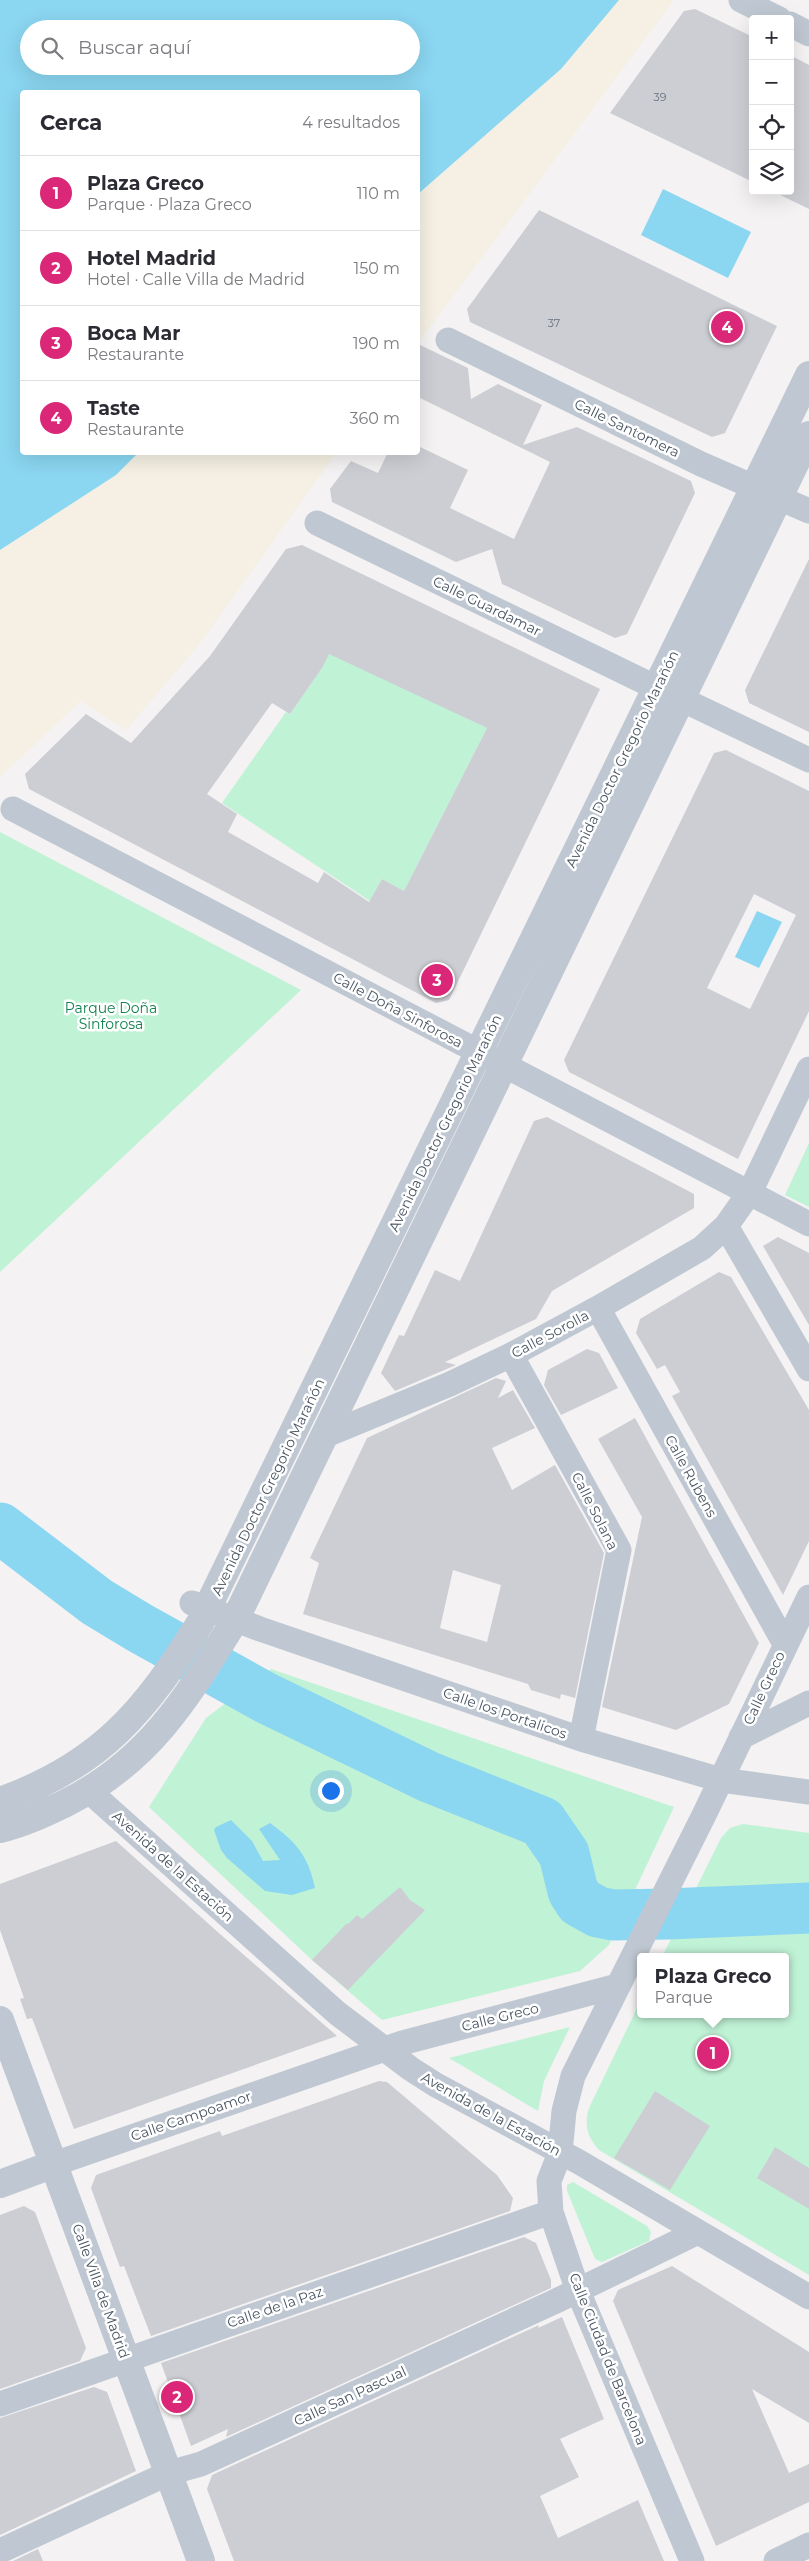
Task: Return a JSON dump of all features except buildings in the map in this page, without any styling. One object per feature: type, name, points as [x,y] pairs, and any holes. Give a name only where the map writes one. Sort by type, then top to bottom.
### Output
[{"type":"street","points":[[741,0],[771,15]]},
{"type":"street","points":[[794,26],[809,34]]},
{"type":"street","name":"Calle Santomera","points":[[448,340],[701,464],[809,511]]},
{"type":"street","name":"Avenida Doctor Gregorio Marañón","points":[[0,1829],[93,1795],[136,1756],[164,1724],[206,1668],[229,1629],[681,699],[766,492],[809,375]]},
{"type":"street","name":"Avenida Doctor Gregorio Marañón","points":[[0,1801],[29,1791],[68,1771],[110,1740],[141,1710],[200,1612],[480,1053],[657,688],[766,492],[809,435]]},
{"type":"street","name":"Calle Guardamar","points":[[317,523],[657,688]]},
{"type":"street","points":[[681,699],[809,760]]},
{"type":"street","name":"Calle Doña Sinforosa","points":[[13,810],[809,1224]]},
{"type":"street","name":"Calle Sorolla","points":[[324,1436],[396,1408],[511,1355],[598,1308],[702,1248],[726,1226],[750,1192],[809,1069]]},
{"type":"street","points":[[726,1226],[809,1369]]},
{"type":"street","name":"Calle Rubens","points":[[598,1308],[785,1644]]},
{"type":"street","name":"Calle Solana","points":[[511,1355],[619,1550],[581,1739]]},
{"type":"street","name":"Calle Greco","points":[[383,2049],[620,1981],[721,1780],[809,1597]]},
{"type":"street","name":"Calle los Portalicos","points":[[200,1612],[229,1629],[581,1739],[721,1780],[809,1792]]},
{"type":"street","points":[[741,1737],[809,1703]]},
{"type":"street","points":[[0,1846],[93,1795]]},
{"type":"street","name":"Avenida de la Estación","points":[[93,1795],[337,2013],[383,2049],[436,2086],[560,2153],[809,2297]]},
{"type":"street","name":"Calle Ciudad de Barcelona","points":[[620,1981],[573,2076],[564,2111],[560,2153],[549,2181],[551,2212],[578,2291],[692,2561]]},
{"type":"street","name":"Calle Villa de Madrid","points":[[0,2020],[201,2561]]},
{"type":"street","name":"Calle Campoamor","points":[[0,2184],[383,2049]]},
{"type":"street","name":"Calle de la Paz","points":[[0,2404],[551,2212]]},
{"type":"street","name":"Calle San Pascual","points":[[0,2551],[169,2473],[201,2464],[578,2291],[698,2232]]},
{"type":"street","points":[[776,2561],[809,2545]]},
{"type":"green space","points":[[326,651],[487,728],[404,891],[382,879],[370,901],[222,803],[286,712],[290,714],[322,668]]},
{"type":"green space","name":"Parque Doña Sinforosa","points":[[0,832],[301,990],[0,1272]]},
{"type":"green space","points":[[809,1143],[809,1207],[785,1195]]},
{"type":"green space","points":[[271,1669],[674,1807],[609,1945],[580,1971],[382,2020],[312,1960],[149,1807],[206,1718]]},
{"type":"green space","points":[[743,1824],[809,1833],[809,2275],[599,2150],[589,2135],[587,2125],[589,2108],[637,2008],[637,2018],[789,2018],[789,1953],[664,1953],[721,1838],[730,1828]]},
{"type":"green space","points":[[570,2027],[544,2081],[538,2111],[449,2058]]},
{"type":"green space","points":[[573,2182],[647,2226],[651,2232],[649,2241],[602,2262],[595,2259],[567,2191],[567,2185]]},
{"type":"sand","points":[[619,0],[674,0],[420,340],[420,192],[561,69]]},
{"type":"sand","points":[[136,455],[335,455],[198,646],[126,730],[81,701],[0,777],[0,550],[116,475]]},
{"type":"water","points":[[0,0],[619,0],[561,69],[420,192],[420,90],[20,90],[20,455],[136,455],[116,475],[0,550]]},
{"type":"water","points":[[663,189],[751,232],[728,278],[641,235]]},
{"type":"water","points":[[757,911],[782,922],[759,968],[735,957]]},
{"type":"water","points":[[231,1820],[252,1841],[263,1861],[280,1860],[259,1829],[270,1823],[279,1830],[294,1843],[305,1858],[315,1888],[292,1895],[265,1891],[227,1858],[221,1850],[214,1830],[216,1827]]},
{"type":"waterway","points":[[0,1528],[97,1602],[266,1698],[429,1777],[542,1822],[564,1854],[573,1891],[580,1902],[598,1912],[613,1915],[667,1914],[809,1908]]},
{"type":"place","name":"Taste","points":[[727,327]]},
{"type":"place","name":"Boca Mar","points":[[437,980]]},
{"type":"place","name":"Plaza Greco","points":[[713,2053]]},
{"type":"place","name":"Hotel Madrid","points":[[177,2397]]}]
